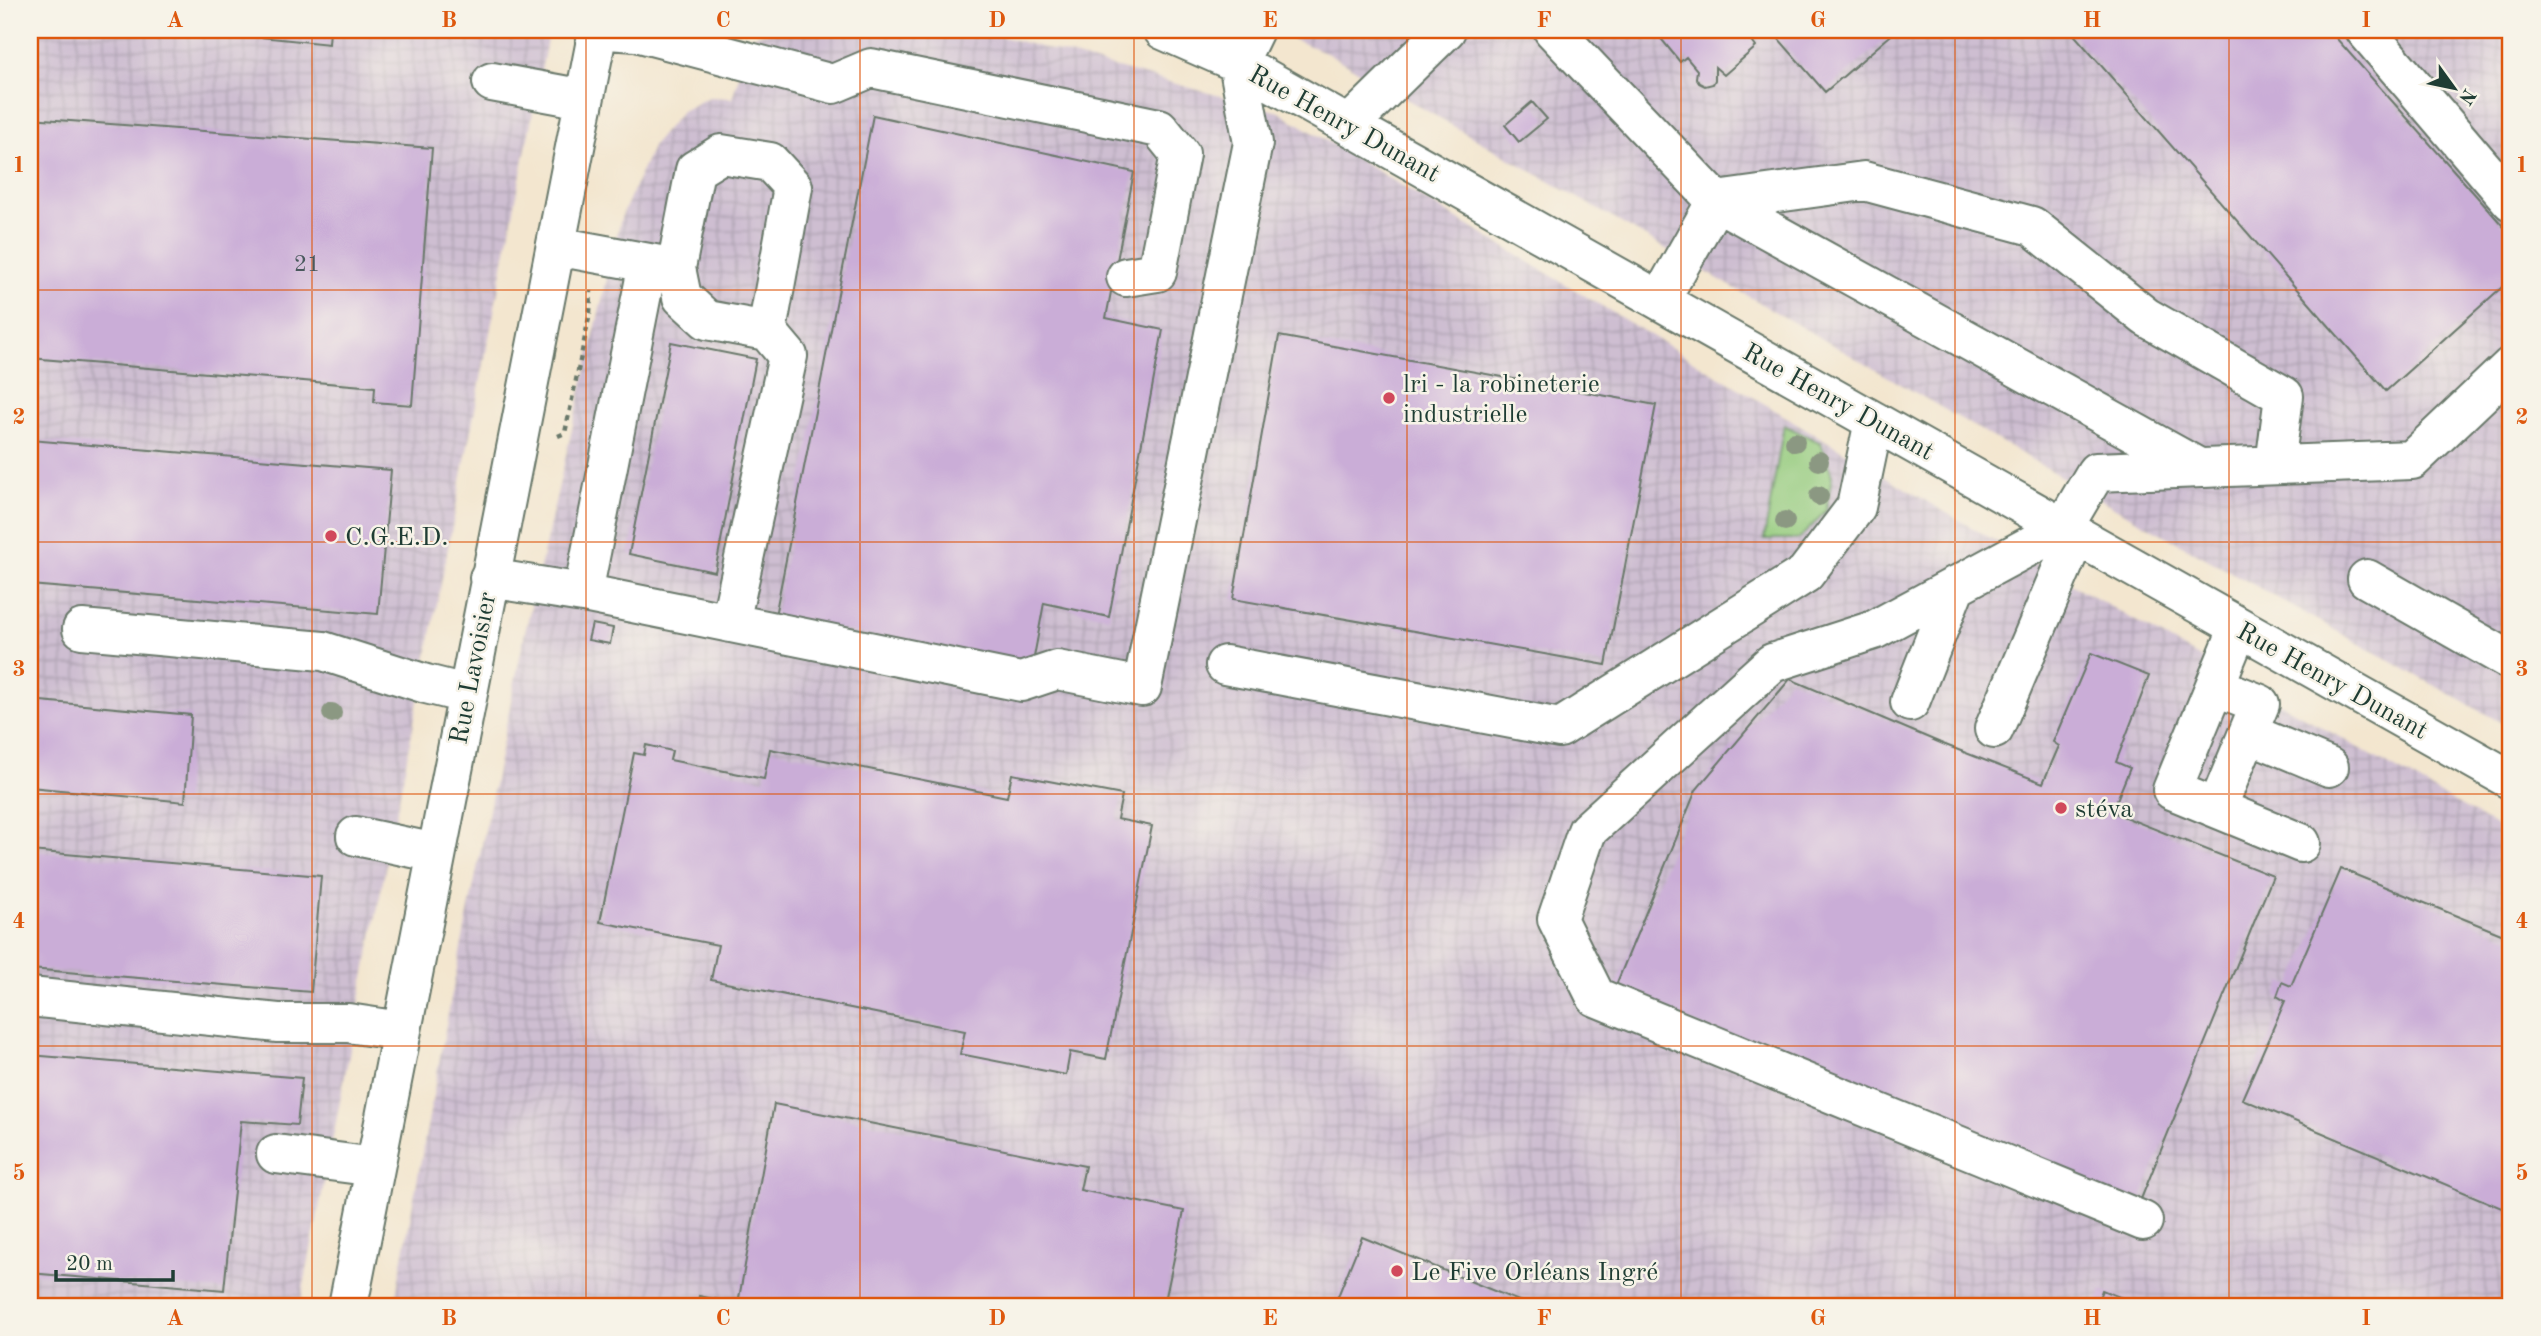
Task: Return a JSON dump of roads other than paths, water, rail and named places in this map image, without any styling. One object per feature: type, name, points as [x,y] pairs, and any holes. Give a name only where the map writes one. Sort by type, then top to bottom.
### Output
[{"type":"street","name":"Rue Lavoisier","points":[[348,1306],[598,30]]},
{"type":"street","points":[[608,30],[636,32],[833,84],[871,68],[1159,128],[1180,154],[1157,272],[1126,277]]},
{"type":"street","name":"Rue Henry Dunant","points":[[1163,30],[1246,46],[1349,125],[2511,780]]},
{"type":"street","points":[[1349,125],[1446,30]]},
{"type":"street","points":[[1553,30],[1716,201],[2198,468]]},
{"type":"street","points":[[2365,30],[2511,201]]},
{"type":"street","points":[[489,578],[583,593],[1021,682],[1057,670],[1142,687],[1253,143],[1246,46]]},
{"type":"street","points":[[492,82],[584,99]]},
{"type":"street","points":[[583,593],[662,266],[695,170],[721,154],[770,162],[793,187],[767,331]]},
{"type":"street","points":[[1716,201],[1864,181],[2032,226],[2146,317],[2284,396],[2275,465]]},
{"type":"street","points":[[1660,300],[1716,201]]},
{"type":"street","points":[[556,246],[662,266],[682,297],[707,320],[767,331],[788,356],[730,623]]},
{"type":"street","points":[[1994,729],[2069,531],[2096,472],[2412,460],[2511,366]]},
{"type":"street","points":[[1225,665],[1560,728],[1805,574],[1856,507],[1874,421]]},
{"type":"street","points":[[2069,531],[1956,585],[1874,630],[1772,663],[1587,831],[1557,919],[1596,997],[2143,1221]]},
{"type":"street","points":[[2367,579],[2511,661]]},
{"type":"street","points":[[1910,702],[1956,585]]},
{"type":"street","points":[[2239,627],[2172,790],[2301,843]]},
{"type":"street","points":[[82,629],[323,651],[425,684],[467,694]]},
{"type":"street","points":[[2215,686],[2260,705],[2217,808]]},
{"type":"street","points":[[2248,733],[2329,767]]},
{"type":"street","points":[[356,836],[436,853]]},
{"type":"street","points":[[30,997],[278,1023],[348,1023],[401,1031]]},
{"type":"street","points":[[276,1154],[375,1167]]},
{"type":"place","name":"lri - la robineterie industrielle","points":[[1389,398]]},
{"type":"place","name":"C.G.E.D.","points":[[331,536]]},
{"type":"place","name":"stéva","points":[[2061,808]]},
{"type":"place","name":"Le Five Orléans Ingré","points":[[1397,1271]]}]
